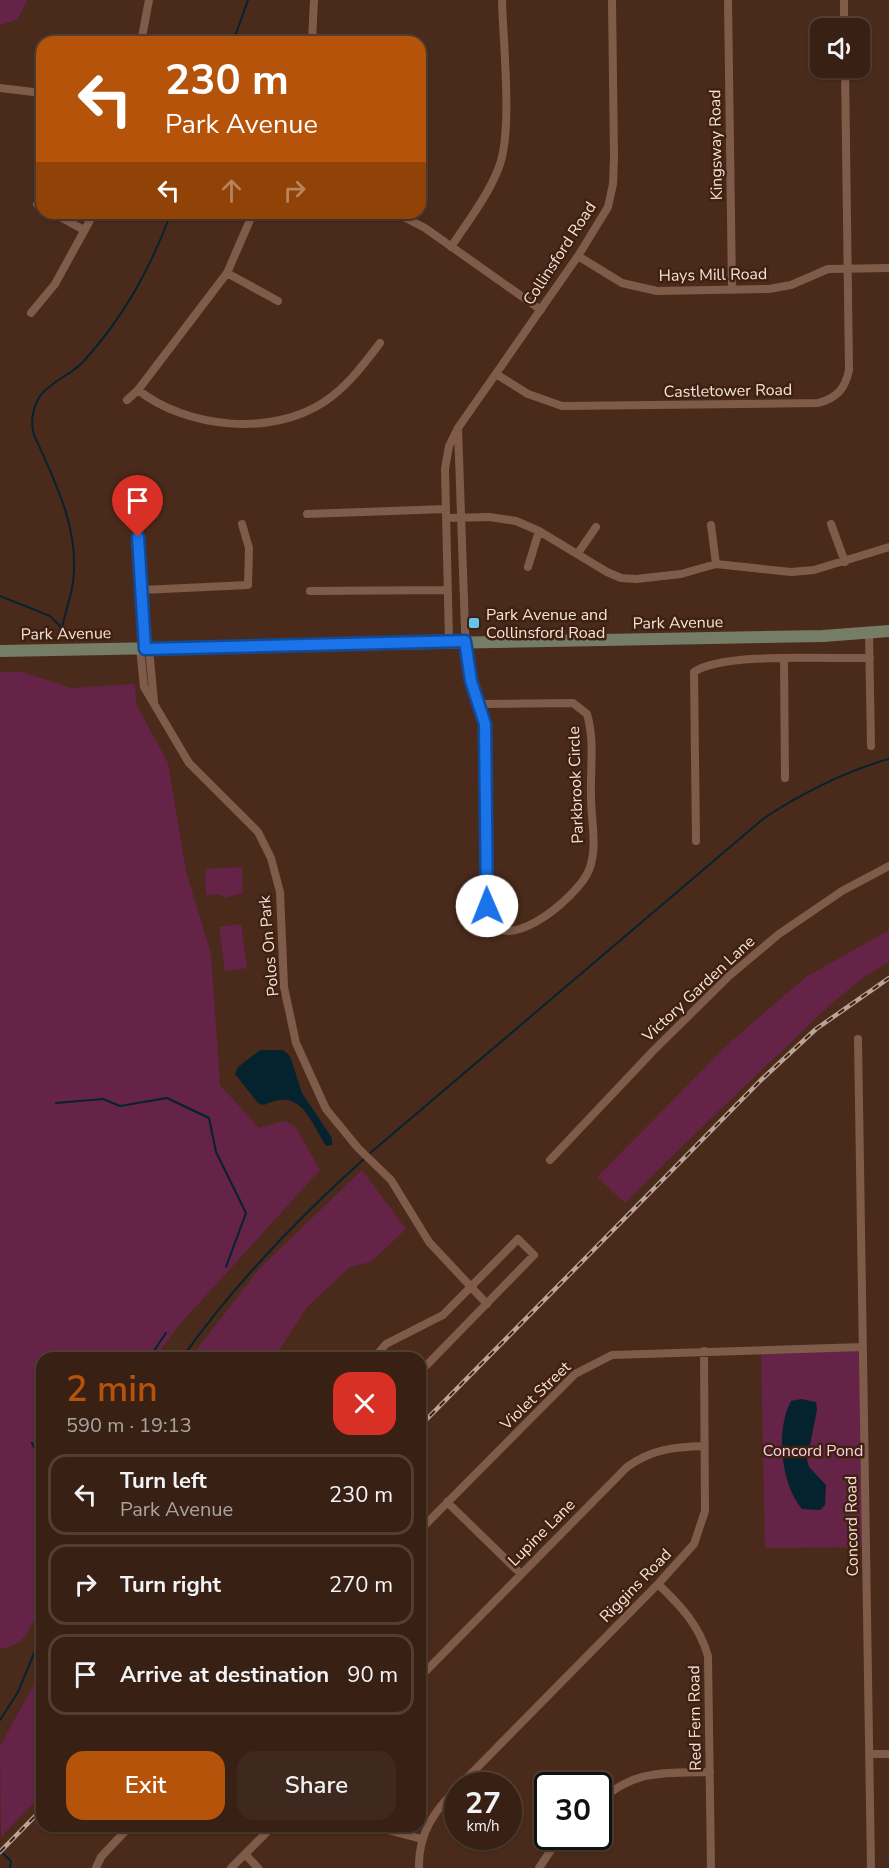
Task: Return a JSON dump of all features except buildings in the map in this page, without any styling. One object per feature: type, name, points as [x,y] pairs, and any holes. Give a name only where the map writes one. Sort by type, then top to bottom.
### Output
[{"type":"main road","name":"Park Avenue","points":[[0,651],[449,641],[724,639],[889,631]]},
{"type":"street","points":[[142,36],[149,0]]},
{"type":"street","points":[[312,36],[314,0]]},
{"type":"street","points":[[451,247],[492,184],[500,164],[505,129],[502,0]]},
{"type":"street","name":"Collinsford Road","points":[[449,641],[445,469],[449,446],[458,428],[578,256],[608,207],[613,184],[612,0]]},
{"type":"street","name":"Kingsway Road","points":[[728,0],[732,290]]},
{"type":"street","points":[[844,0],[844,18]]},
{"type":"street","name":"Castletower Road","points":[[496,374],[528,394],[562,406],[818,404],[831,400],[846,382],[849,370],[844,78]]},
{"type":"street","points":[[0,88],[36,92]]},
{"type":"street","points":[[64,219],[84,230]]},
{"type":"street","points":[[31,313],[55,284],[90,219]]},
{"type":"street","points":[[127,400],[138,390],[227,273],[250,219]]},
{"type":"street","points":[[408,219],[425,228],[541,310]]},
{"type":"street","name":"Hays Mill Road","points":[[578,256],[611,277],[644,290],[769,289],[791,285],[828,269],[889,268]]},
{"type":"street","points":[[227,273],[278,301]]},
{"type":"street","points":[[138,390],[162,406],[194,419],[222,423],[277,420],[321,404],[339,391],[357,374],[380,342]]},
{"type":"street","points":[[458,428],[465,641]]},
{"type":"street","points":[[307,514],[446,514],[461,518],[505,518],[539,531],[607,572],[621,578],[636,579],[681,574],[716,564],[791,572],[814,570],[889,547]]},
{"type":"street","points":[[142,590],[248,585],[250,581],[249,548],[242,524]]},
{"type":"street","points":[[831,524],[845,562]]},
{"type":"street","points":[[711,525],[716,564]]},
{"type":"street","name":"Polos On Park","points":[[137,527],[145,648],[155,705],[189,763],[254,828],[271,858],[280,892],[284,987],[296,1043],[326,1109],[358,1148],[374,1162],[402,1194],[429,1242],[488,1304]]},
{"type":"street","points":[[578,553],[596,527]]},
{"type":"street","points":[[528,567],[539,531]]},
{"type":"street","points":[[446,544],[462,544]]},
{"type":"street","points":[[310,591],[447,590]]},
{"type":"street","points":[[869,633],[871,746]]},
{"type":"street","name":"Parkbrook Circle","points":[[465,641],[471,681],[485,724],[488,912],[496,928],[511,932],[524,928],[568,900],[589,871],[594,835],[589,723],[581,707],[573,703],[480,704]]},
{"type":"street","points":[[696,841],[694,672],[713,665],[748,660],[870,658]]},
{"type":"street","points":[[784,659],[785,778]]},
{"type":"street","name":"Victory Garden Lane","points":[[550,1160],[654,1050],[729,976],[788,928],[842,891],[889,866]]},
{"type":"street","name":"Concord Road","points":[[858,1039],[871,1868]]},
{"type":"street","points":[[379,1352],[386,1344],[443,1315],[518,1239],[534,1255],[426,1366]]},
{"type":"street","name":"Violet Street","points":[[426,1524],[575,1374],[594,1362],[612,1355],[630,1352],[863,1347]]},
{"type":"street","name":"Riggins Road","points":[[473,1772],[685,1556],[700,1528],[705,1511],[704,1351]]},
{"type":"street","name":"Lupine Lane","points":[[426,1671],[620,1474],[640,1458],[662,1449],[704,1446]]},
{"type":"street","points":[[447,1502],[520,1574]]},
{"type":"street","name":"Red Fern Road","points":[[658,1584],[688,1614],[703,1639],[709,1667],[711,1868]]},
{"type":"street","points":[[869,1754],[889,1754]]},
{"type":"street","points":[[612,1791],[632,1779],[661,1773],[710,1772]]},
{"type":"street","name":"Riggins Road","points":[[426,1831],[435,1812],[444,1802]]},
{"type":"street","points":[[96,1868],[101,1857],[124,1832]]},
{"type":"street","points":[[231,1868],[267,1832]]},
{"type":"street","points":[[395,1832],[422,1839]]},
{"type":"street","name":"Riggins Road","points":[[418,1868],[422,1839],[425,1832]]},
{"type":"street","points":[[539,1868],[554,1850]]},
{"type":"street","points":[[244,1854],[258,1868]]},
{"type":"green space","points":[[0,0],[27,0],[18,19],[0,25]]},
{"type":"green space","points":[[0,672],[22,672],[71,688],[135,684],[136,704],[168,763],[186,871],[211,954],[220,1085],[259,1128],[284,1121],[295,1126],[320,1170],[180,1324],[159,1352],[36,1352],[36,1614],[28,1631],[17,1644],[0,1648]]},
{"type":"green space","points":[[242,867],[243,893],[225,898],[219,894],[206,895],[205,869]]},
{"type":"green space","points":[[241,924],[247,968],[225,971],[219,927]]},
{"type":"green space","points":[[889,930],[889,962],[860,981],[820,1014],[625,1203],[597,1177],[727,1045],[806,977]]},
{"type":"green space","points":[[362,1170],[406,1229],[371,1262],[350,1267],[307,1307],[278,1352],[195,1352],[259,1269]]},
{"type":"green space","name":"Concord Pond","points":[[861,1350],[864,1547],[765,1548],[761,1352]]},
{"type":"green space","points":[[36,1681],[36,1800],[1,1837],[0,1746]]},
{"type":"water","points":[[260,1050],[283,1050],[290,1056],[302,1093],[332,1138],[332,1145],[326,1146],[309,1116],[295,1103],[277,1100],[264,1105],[258,1103],[235,1074],[238,1067]]},
{"type":"water","points":[[801,1399],[816,1402],[817,1410],[807,1460],[809,1467],[826,1485],[825,1505],[820,1510],[802,1509],[789,1486],[785,1472],[782,1442],[786,1413],[791,1401]]},
{"type":"waterway","points":[[235,36],[248,0]]},
{"type":"waterway","points":[[62,628],[73,582],[73,544],[64,506],[34,435],[32,425],[34,410],[40,396],[83,362],[111,328],[145,273],[169,219]]},
{"type":"waterway","points":[[0,596],[50,616],[62,628]]},
{"type":"waterway","points":[[369,1154],[763,819],[824,784],[889,759]]},
{"type":"waterway","points":[[56,1103],[103,1099],[120,1106],[167,1098],[209,1118],[216,1152],[246,1213],[226,1267]]},
{"type":"waterway","points":[[186,1352],[223,1304],[268,1253],[315,1204],[365,1158]]},
{"type":"waterway","points":[[153,1352],[166,1333]]},
{"type":"waterway","points":[[32,1443],[36,1451]]},
{"type":"waterway","points":[[0,1720],[18,1692],[36,1648]]},
{"type":"waterway","points":[[0,1851],[11,1861],[10,1868]]},
{"type":"railway","points":[[426,1420],[761,1080],[816,1029],[889,978]]},
{"type":"railway","points":[[0,1852],[36,1815]]},
{"type":"place","name":"Park Avenue and Collinsford Road","points":[[474,623]]},
{"type":"route","points":[[138,537],[145,649],[465,641],[471,681],[485,724],[487,906]]}]
